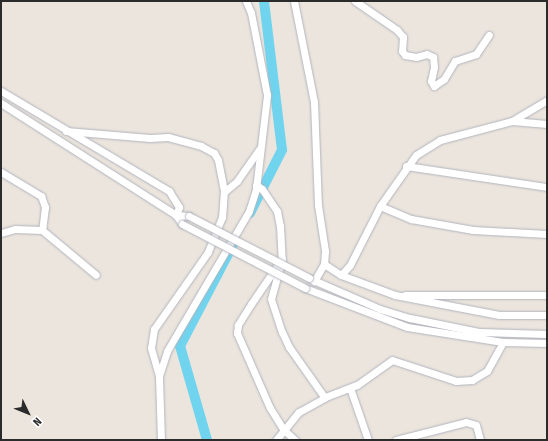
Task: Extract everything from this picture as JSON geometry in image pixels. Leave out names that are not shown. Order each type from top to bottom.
[{"type":"street","points":[[159,376],[171,343],[249,211],[256,186],[268,95],[251,13],[246,1]]},
{"type":"street","points":[[294,1],[314,102],[324,264],[311,280]]},
{"type":"street","points":[[355,1],[397,30],[403,37],[402,51],[405,55],[416,57],[427,54],[433,57],[434,67],[431,81],[434,86],[444,79],[455,61],[476,54],[489,35]]},
{"type":"street","points":[[1,91],[64,131],[169,191],[179,207],[176,215]]},
{"type":"street","points":[[341,275],[350,265],[380,206],[406,166],[416,155],[440,140],[512,121],[547,100]]},
{"type":"street","points":[[1,103],[176,215],[182,224],[305,288],[407,327],[503,342],[547,343]]},
{"type":"street","points":[[512,121],[547,124]]},
{"type":"street","points":[[64,131],[150,138],[168,137],[201,146],[214,153],[218,160],[224,192],[222,217],[208,252],[154,330],[151,348],[159,376],[161,440]]},
{"type":"street","points":[[224,192],[236,181],[260,147]]},
{"type":"street","points":[[406,166],[547,187]]},
{"type":"street","points":[[1,172],[41,196],[44,207],[42,230]]},
{"type":"street","points":[[256,186],[262,189],[277,211],[282,258],[271,299],[289,348],[325,398]]},
{"type":"street","points":[[380,206],[411,219],[473,230],[547,234]]},
{"type":"street","points":[[176,215],[188,216],[311,280],[410,318],[479,332],[547,334]]},
{"type":"street","points":[[1,233],[15,229],[42,230],[96,275]]},
{"type":"street","points":[[282,258],[238,325],[237,333],[270,408],[284,430],[295,440]]},
{"type":"street","points":[[324,264],[341,275],[395,295],[499,315],[547,315]]},
{"type":"street","points":[[395,295],[547,295]]},
{"type":"street","points":[[276,440],[299,412],[325,398],[350,388],[392,360],[456,381],[472,380],[487,371],[503,342]]},
{"type":"street","points":[[350,388],[368,440]]},
{"type":"street","points":[[396,440],[424,436],[466,422],[476,425],[480,440]]},
{"type":"waterway","points":[[250,213],[282,150],[264,1]]},
{"type":"waterway","points":[[207,440],[180,346],[235,241]]}]
